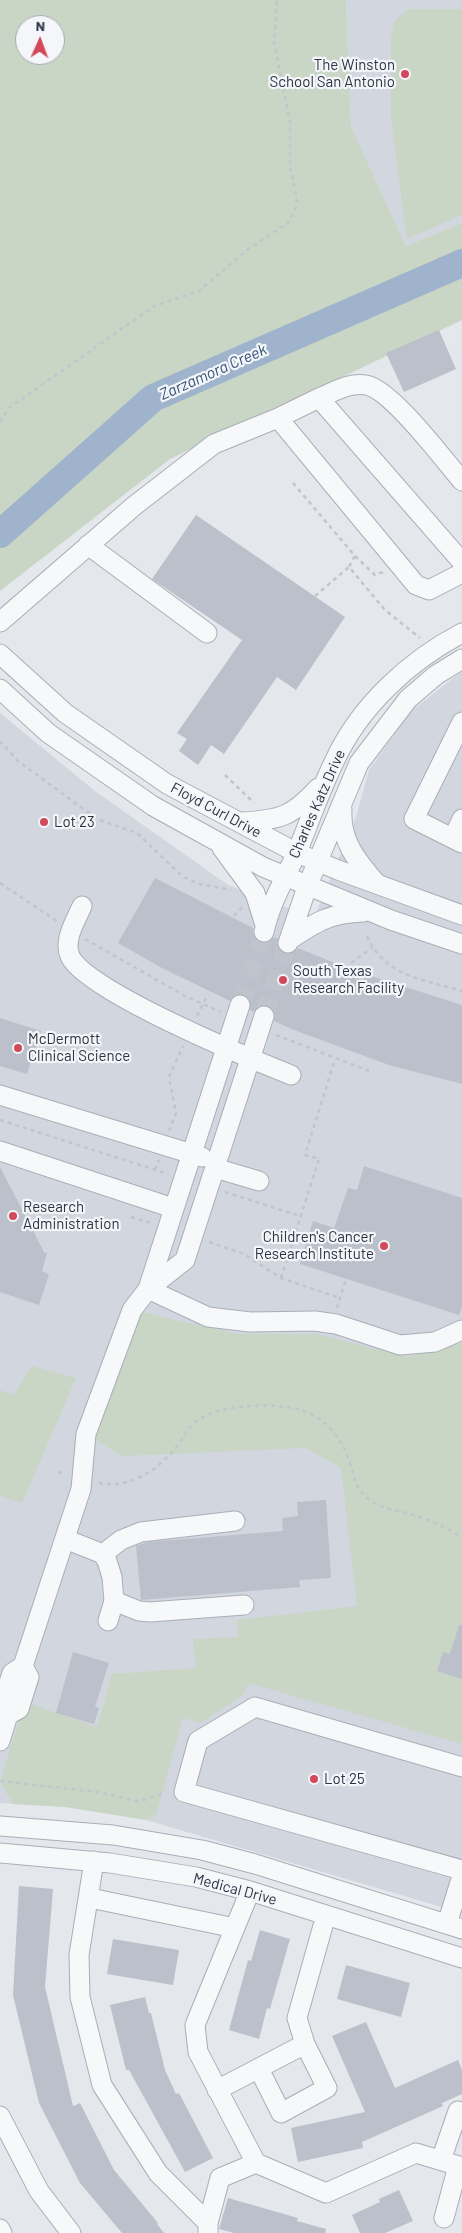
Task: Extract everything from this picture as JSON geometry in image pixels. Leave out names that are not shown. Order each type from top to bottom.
[{"type":"street","points":[[0,622],[134,506],[214,444],[278,418],[348,385],[366,385],[380,390],[409,419],[462,481]]},
{"type":"street","points":[[319,398],[462,562]]},
{"type":"street","points":[[278,418],[416,585],[429,590],[462,574]]},
{"type":"street","points":[[88,545],[207,633]]},
{"type":"street","name":"Charles Katz Drive","points":[[217,841],[255,893],[264,929],[274,896],[296,853],[328,776],[350,734],[376,700],[441,644],[462,633]]},
{"type":"street","name":"Floyd Curl Drive","points":[[0,654],[65,713],[167,784],[296,853],[462,914]]},
{"type":"street","name":"Charles Katz Drive","points":[[371,912],[344,913],[327,917],[289,942],[307,887],[359,763],[392,716],[418,690],[462,659]]},
{"type":"street","name":"Floyd Curl Drive","points":[[0,689],[48,733],[154,806],[217,841],[284,877],[307,887],[428,934],[462,944]]},
{"type":"street","points":[[462,722],[414,819],[458,841],[462,819]]},
{"type":"street","points":[[241,822],[265,821],[283,817],[302,806],[328,776]]},
{"type":"street","points":[[342,802],[341,822],[346,841],[352,853],[377,884]]},
{"type":"street","points":[[82,906],[68,938],[69,956],[82,972],[145,1009],[291,1075]]},
{"type":"street","points":[[148,1289],[166,1228],[226,1047],[231,1009]]},
{"type":"street","points":[[0,1741],[8,1715],[2,1705],[12,1673],[24,1666],[81,1489],[86,1434],[132,1310],[148,1289],[185,1260],[250,1058],[266,1024]]},
{"type":"street","points":[[0,1095],[191,1154],[259,1181]]},
{"type":"street","points":[[0,1151],[173,1208]]},
{"type":"street","points":[[148,1289],[208,1317],[250,1322],[315,1321],[336,1324],[400,1345],[434,1342],[462,1330]]},
{"type":"street","points":[[102,1554],[121,1540],[140,1532],[235,1521]]},
{"type":"street","points":[[65,1539],[102,1554],[112,1577],[114,1601],[108,1621]]},
{"type":"street","points":[[114,1601],[139,1611],[150,1612],[244,1605]]},
{"type":"street","points":[[462,1768],[255,1707],[198,1741],[184,1792],[462,1870]]},
{"type":"street","name":"Medical Drive","points":[[0,1826],[113,1835],[202,1850],[255,1864],[454,1927]]},
{"type":"street","name":"Medical Drive","points":[[0,1853],[94,1861],[196,1877],[250,1891],[324,1924],[462,1958]]},
{"type":"street","points":[[94,1861],[80,1955],[80,1997],[102,2085],[158,2174],[208,2228]]},
{"type":"street","points":[[454,1927],[462,1876]]},
{"type":"street","points":[[250,1891],[195,2025],[198,2052],[256,2163],[326,2193],[416,2153],[454,2164]]},
{"type":"street","points":[[90,1898],[235,1928]]},
{"type":"street","points":[[259,2069],[281,2113],[326,2088],[305,2044],[297,2018],[324,1924]]},
{"type":"street","points":[[218,2090],[305,2044]]},
{"type":"street","points":[[444,2218],[454,2164],[458,2111]]},
{"type":"street","points":[[0,2116],[38,2191],[71,2233]]},
{"type":"street","points":[[208,2228],[220,2178],[256,2163]]},
{"type":"street","points":[[0,2229],[2,2233]]},
{"type":"path","points":[[0,422],[9,408],[107,338],[159,304],[200,291],[239,256],[288,223],[296,206],[296,194],[290,167],[290,122],[274,42],[277,0]]},
{"type":"path","points":[[293,483],[356,556],[375,575],[385,571]]},
{"type":"path","points":[[315,596],[348,567],[356,556]]},
{"type":"path","points":[[348,567],[385,610],[420,638]]},
{"type":"path","points":[[0,741],[18,761],[97,819],[137,833],[183,877],[200,884],[233,890]]},
{"type":"path","points":[[225,775],[233,781],[238,790],[253,801],[258,809]]},
{"type":"path","points":[[0,883],[71,931],[203,1004],[231,1009]]},
{"type":"path","points":[[234,916],[246,904]]},
{"type":"path","points":[[367,936],[372,948],[392,968],[462,991]]},
{"type":"path","points":[[351,964],[356,957],[372,948]]},
{"type":"path","points":[[196,1019],[208,994]]},
{"type":"path","points":[[266,1024],[335,1059],[372,1072]]},
{"type":"path","points":[[155,1170],[176,1113],[169,1077],[185,1042]]},
{"type":"path","points":[[281,1278],[318,1160],[305,1155],[335,1059]]},
{"type":"path","points":[[0,1120],[182,1179]]},
{"type":"path","points":[[208,1187],[300,1216]]},
{"type":"path","points":[[131,1217],[166,1228]]},
{"type":"path","points":[[192,1237],[244,1254],[281,1278],[340,1298]]},
{"type":"path","points":[[335,1315],[346,1279]]},
{"type":"path","points":[[58,1472],[116,1485],[134,1481],[163,1462],[176,1448],[186,1430],[211,1412],[236,1407],[263,1406],[299,1409],[320,1418],[344,1444],[356,1487],[370,1500],[380,1506],[415,1515],[462,1537]]},
{"type":"path","points":[[0,1781],[97,1792],[137,1801],[148,1800],[165,1792]]},
{"type":"shaded area","name":"The Winston School San Antonio","points":[[346,0],[462,0],[462,223],[406,246],[351,126]]},
{"type":"shaded area","points":[[462,671],[462,1913],[146,1820],[66,1807],[0,1803],[0,713],[95,791],[228,885],[314,918],[356,817],[369,770],[411,711]]},
{"type":"green space","points":[[0,0],[346,0],[351,126],[406,246],[462,223],[462,320],[170,459],[0,591]]},
{"type":"green space","name":"The Winston School San Antonio","points":[[408,9],[462,9],[462,215],[407,239],[391,120],[391,38],[394,22]]},
{"type":"green space","points":[[132,1310],[238,1334],[317,1334],[407,1357],[462,1343],[462,1744],[248,1683],[244,1694],[201,1723],[183,1718],[156,1815],[146,1820],[66,1807],[13,1804],[1,1784],[2,1775],[25,1702],[97,1727],[112,1674],[196,1668],[193,1639],[238,1637],[237,1620],[357,1606],[341,1468],[306,1448],[122,1456],[86,1434]]},
{"type":"green space","points":[[32,1366],[76,1378],[22,1503],[0,1496],[0,1390],[14,1395]]},
{"type":"building","points":[[439,330],[456,369],[404,392],[386,353]]},
{"type":"building","points":[[196,515],[345,617],[296,690],[277,677],[224,754],[211,745],[198,765],[179,751],[187,739],[177,733],[242,640],[152,579]]},
{"type":"building","name":"South Texas Research Facility","points":[[155,878],[253,928],[253,936],[261,943],[268,943],[274,937],[278,939],[277,946],[284,953],[291,954],[298,948],[352,970],[462,1005],[462,1084],[389,1065],[294,1030],[274,1021],[275,1013],[268,1006],[261,1005],[254,1012],[250,1010],[249,998],[244,995],[237,994],[230,1001],[162,968],[118,943]]},
{"type":"building","name":"McDermott Clinical Science","points":[[0,1018],[41,1031],[27,1074],[0,1066]]},
{"type":"building","name":"Children's Cancer Research Institute","points":[[364,1166],[462,1198],[462,1307],[459,1315],[300,1264],[313,1221],[334,1228],[348,1188],[357,1190]]},
{"type":"building","name":"Research Administration","points":[[0,1167],[44,1252],[47,1253],[42,1271],[49,1274],[39,1305],[0,1292]]},
{"type":"building","points":[[326,1500],[331,1578],[299,1580],[300,1587],[141,1600],[136,1546],[148,1542],[283,1531],[282,1518],[298,1516],[297,1502]]},
{"type":"building","points":[[459,1625],[462,1625],[462,1679],[437,1671],[443,1652],[450,1654]]},
{"type":"building","points":[[73,1652],[109,1663],[95,1707],[99,1708],[94,1724],[56,1713]]},
{"type":"building","points":[[19,1886],[53,1889],[45,1987],[73,2106],[80,2103],[114,2170],[158,2223],[164,2233],[122,2233],[80,2183],[39,2103],[13,1995]]},
{"type":"building","points":[[260,1930],[290,1939],[270,2009],[267,2008],[259,2039],[229,2030],[248,1960],[251,1961]]},
{"type":"building","points":[[113,1939],[179,1950],[173,1985],[107,1974]]},
{"type":"building","points":[[346,1965],[410,1983],[401,2017],[337,1999]]},
{"type":"building","points":[[145,1997],[149,2013],[151,2013],[165,2070],[176,2094],[179,2093],[213,2158],[185,2172],[129,2070],[126,2070],[110,2005]]},
{"type":"building","points":[[366,2022],[395,2088],[458,2060],[462,2070],[462,2094],[442,2103],[443,2106],[362,2142],[363,2148],[298,2162],[291,2128],[365,2112],[332,2036]]},
{"type":"building","points":[[399,2190],[413,2221],[385,2233],[360,2233],[352,2215],[380,2202],[379,2199]]},
{"type":"building","points":[[228,2198],[298,2218],[297,2221],[326,2229],[325,2233],[234,2233],[219,2229]]},
{"type":"waterway","name":"Zarzamora Creek","points":[[0,534],[153,398],[462,263]]},
{"type":"tunnel","points":[[240,1005],[264,932]]},
{"type":"tunnel","points":[[264,1016],[288,943]]},
{"type":"place","name":"The Winston School San Antonio","points":[[405,74]]},
{"type":"place","name":"Lot 23","points":[[44,822]]},
{"type":"place","name":"South Texas Research Facility","points":[[283,980]]},
{"type":"place","name":"McDermott Clinical Science","points":[[18,1048]]},
{"type":"place","name":"Research Administration","points":[[13,1216]]},
{"type":"place","name":"Children's Cancer Research Institute","points":[[384,1246]]},
{"type":"place","name":"Lot 25","points":[[314,1779]]}]
